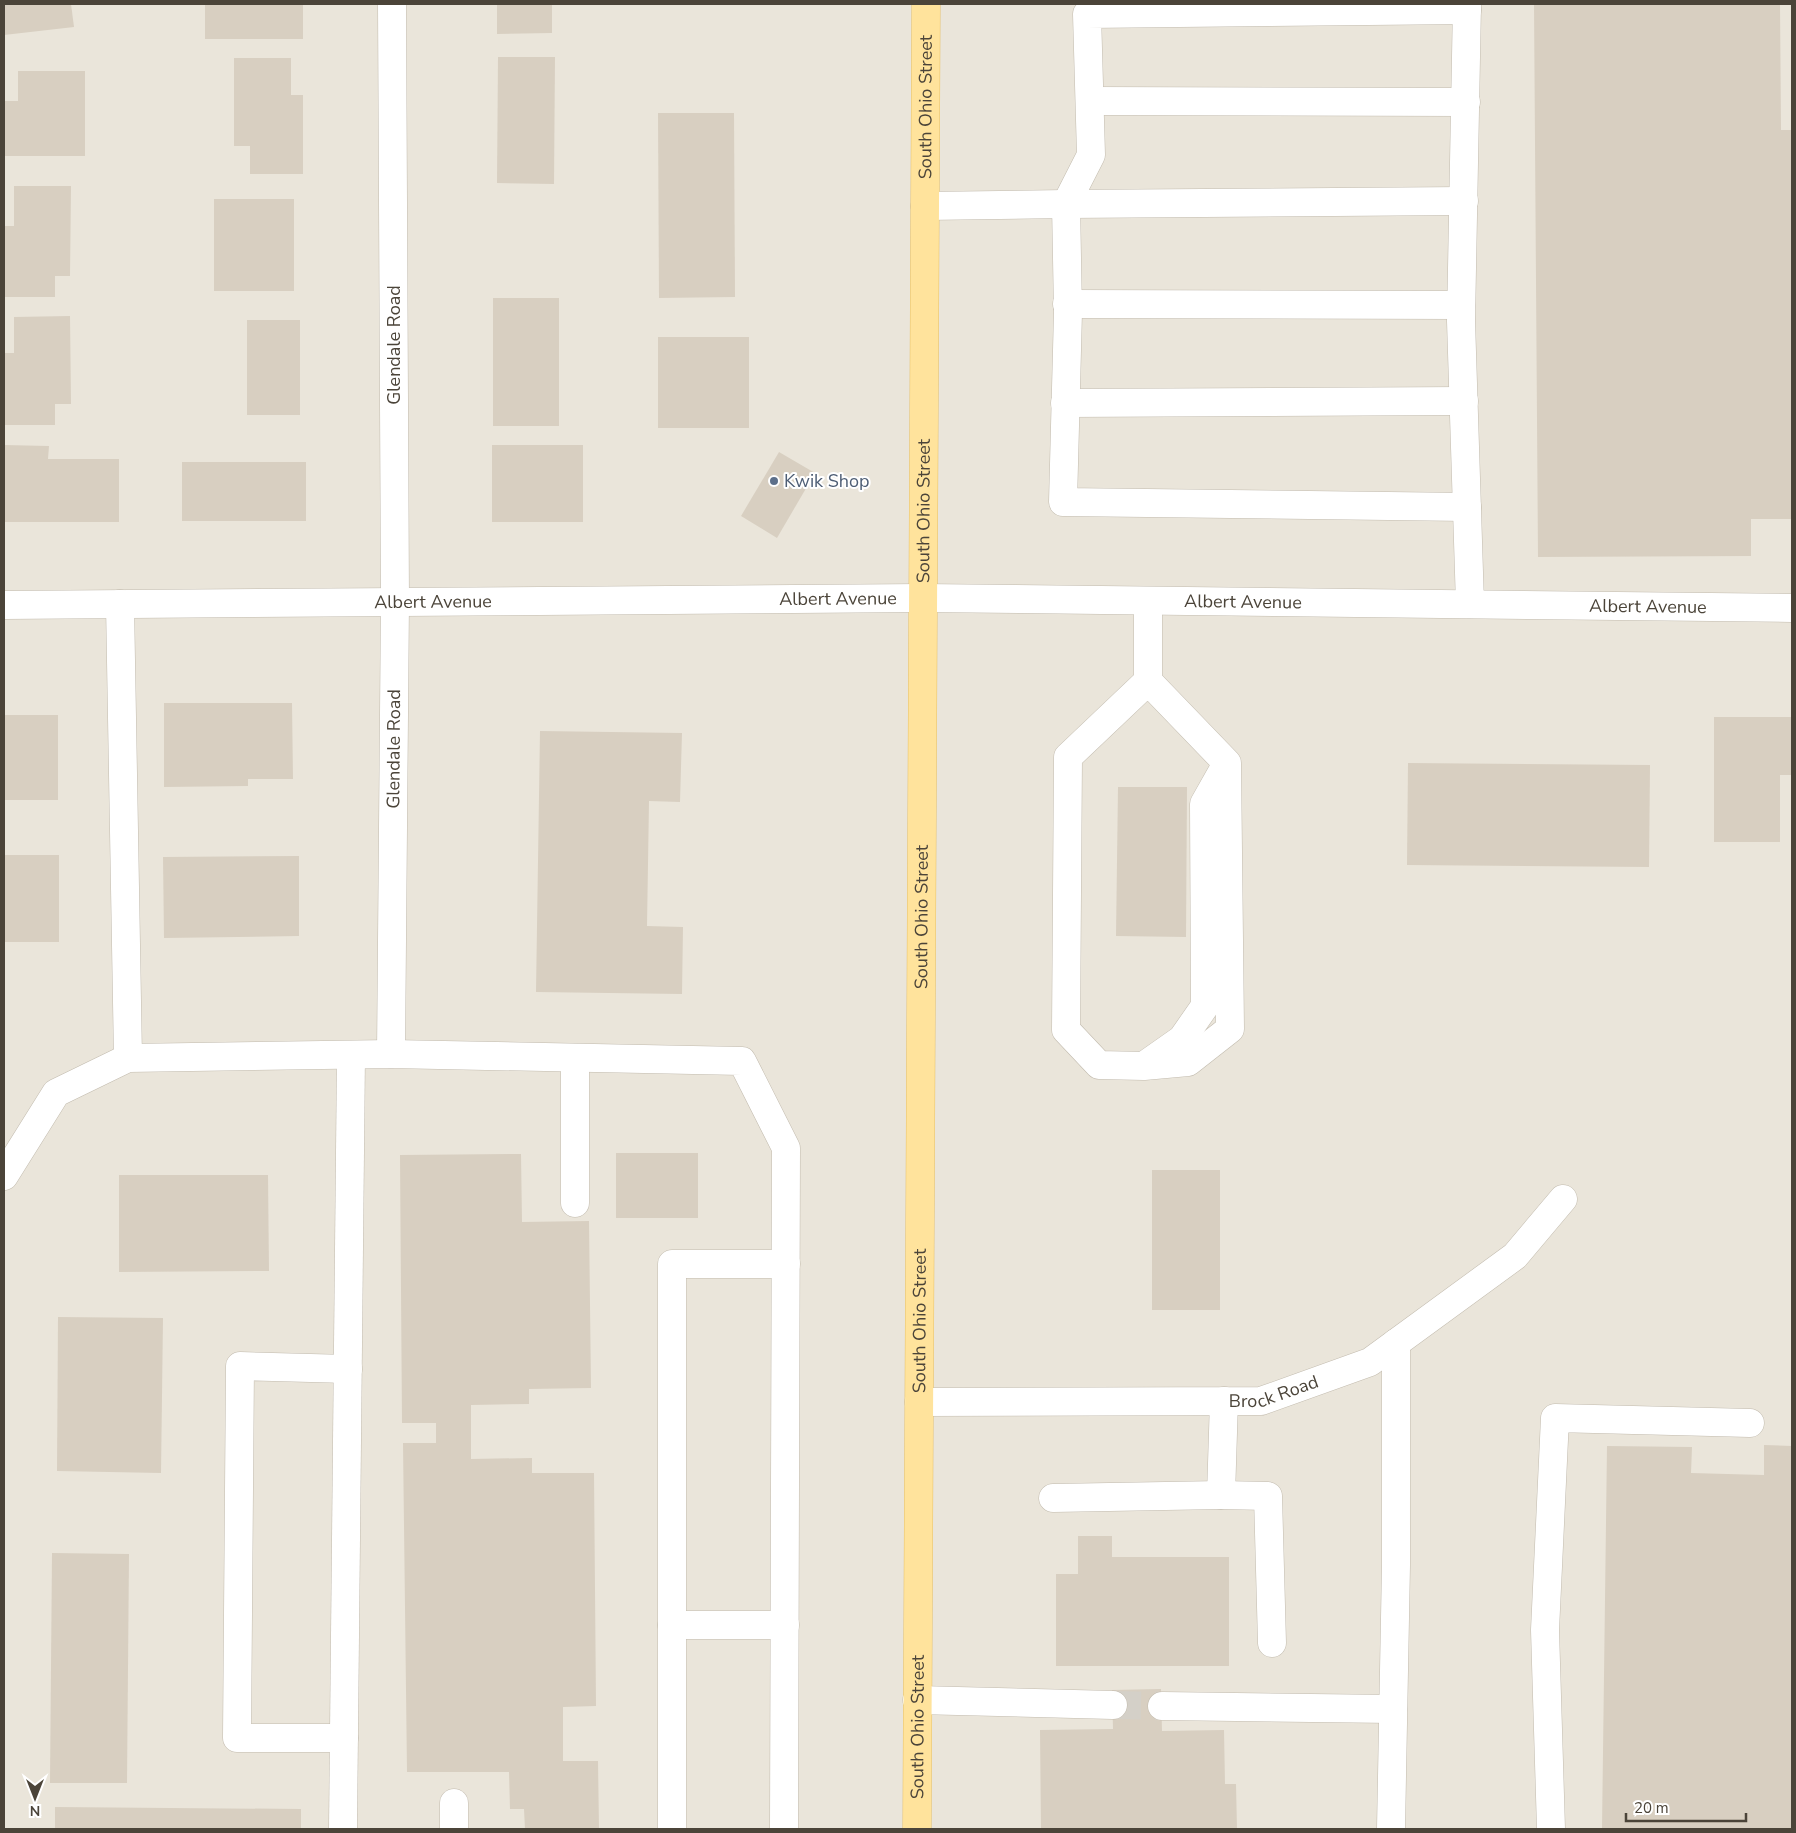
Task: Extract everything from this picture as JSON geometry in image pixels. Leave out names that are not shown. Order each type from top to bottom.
[{"type":"main road","name":"South Ohio Street","points":[[917,1829],[926,4]]},
{"type":"street","name":"Glendale Road","points":[[392,4],[395,601],[392,1054]]},
{"type":"street","points":[[1467,507],[1063,502],[1067,304],[1066,204],[1091,155],[1087,14],[1467,7],[1462,306],[1470,604]]},
{"type":"street","points":[[1090,100],[1466,102]]},
{"type":"street","points":[[925,206],[1464,201]]},
{"type":"street","points":[[1067,304],[1462,306]]},
{"type":"street","points":[[1065,403],[1464,401]]},
{"type":"street","name":"Albert Avenue","points":[[4,605],[922,598],[1792,608]]},
{"type":"street","points":[[1148,601],[1148,681],[1227,763],[1230,1029],[1188,1062],[1144,1066],[1099,1066],[1066,1030],[1068,757],[1148,681]]},
{"type":"street","points":[[120,604],[128,1058]]},
{"type":"street","points":[[4,1176],[56,1093],[128,1058],[392,1054],[742,1062],[786,1148],[784,1829]]},
{"type":"street","points":[[344,1829],[351,1055]]},
{"type":"street","points":[[575,1058],[575,1202]]},
{"type":"street","name":"Brock Road","points":[[919,1402],[1261,1401],[1370,1362],[1515,1256],[1562,1198]]},
{"type":"street","points":[[672,1829],[672,1264],[786,1264]]},
{"type":"street","points":[[1390,1829],[1396,1565],[1396,1343]]},
{"type":"street","points":[[344,1738],[237,1738],[240,1366],[348,1369]]},
{"type":"street","points":[[1222,1495],[1224,1401]]},
{"type":"street","points":[[1551,1829],[1545,1630],[1555,1418],[1750,1424]]},
{"type":"street","points":[[1053,1498],[1268,1496],[1272,1643]]},
{"type":"street","points":[[672,1625],[785,1625]]},
{"type":"street","points":[[917,1700],[1113,1705]]},
{"type":"street","points":[[1162,1706],[1393,1709]]},
{"type":"shaded area","points":[[4,4],[1792,4],[1792,1829],[4,1829]]},
{"type":"building","points":[[4,4],[71,4],[74,27],[4,35]]},
{"type":"building","points":[[205,4],[303,4],[303,39],[205,39]]},
{"type":"building","points":[[497,4],[552,4],[552,33],[497,34]]},
{"type":"building","points":[[1534,4],[1780,4],[1781,130],[1792,130],[1792,519],[1751,519],[1751,556],[1538,557]]},
{"type":"building","points":[[498,57],[555,57],[554,184],[497,183]]},
{"type":"building","points":[[234,58],[291,58],[291,95],[303,95],[303,174],[250,174],[250,146],[234,146]]},
{"type":"building","points":[[18,71],[85,71],[85,156],[4,156],[4,101],[18,101]]},
{"type":"building","points":[[658,113],[734,113],[735,297],[659,298]]},
{"type":"building","points":[[14,186],[71,186],[70,276],[55,276],[55,297],[4,297],[4,226],[14,226]]},
{"type":"building","points":[[214,199],[294,199],[294,291],[214,291]]},
{"type":"building","points":[[493,298],[559,298],[559,426],[493,426]]},
{"type":"building","points":[[70,316],[71,404],[55,404],[55,425],[4,425],[4,353],[14,353],[14,317]]},
{"type":"building","points":[[247,320],[300,320],[300,415],[247,415]]},
{"type":"building","points":[[658,337],[749,337],[749,428],[658,428]]},
{"type":"building","points":[[4,445],[49,446],[48,459],[119,459],[119,522],[4,522]]},
{"type":"building","points":[[492,445],[583,445],[583,522],[492,522]]},
{"type":"building","points":[[779,452],[815,473],[777,538],[741,516]]},
{"type":"building","points":[[182,462],[306,462],[306,521],[182,521]]},
{"type":"building","points":[[164,703],[292,703],[293,779],[248,779],[248,786],[164,787]]},
{"type":"building","points":[[4,715],[58,715],[58,800],[4,800]]},
{"type":"building","points":[[1714,717],[1792,717],[1792,775],[1780,775],[1780,842],[1714,842]]},
{"type":"building","points":[[540,731],[682,733],[680,802],[649,801],[647,926],[683,927],[682,994],[536,992]]},
{"type":"building","points":[[1408,763],[1650,765],[1649,867],[1407,865]]},
{"type":"building","points":[[1118,787],[1187,787],[1186,937],[1116,936]]},
{"type":"building","points":[[4,855],[59,855],[59,942],[4,942]]},
{"type":"building","points":[[299,856],[299,936],[164,938],[163,857]]},
{"type":"building","points":[[616,1153],[698,1153],[698,1218],[616,1218]]},
{"type":"building","points":[[521,1154],[522,1222],[589,1221],[591,1388],[529,1389],[529,1404],[471,1405],[471,1459],[532,1458],[532,1473],[594,1473],[596,1706],[563,1707],[563,1761],[598,1761],[599,1829],[525,1829],[524,1809],[510,1809],[509,1772],[407,1772],[403,1443],[436,1443],[436,1423],[402,1423],[400,1155]]},
{"type":"building","points":[[1152,1170],[1220,1170],[1220,1310],[1152,1310]]},
{"type":"building","points":[[119,1175],[268,1175],[269,1271],[119,1272]]},
{"type":"building","points":[[58,1317],[163,1318],[161,1473],[57,1471]]},
{"type":"building","points":[[1764,1445],[1792,1446],[1792,1829],[1602,1829],[1607,1446],[1692,1447],[1691,1473],[1764,1475]]},
{"type":"building","points":[[1078,1536],[1112,1536],[1112,1557],[1229,1557],[1229,1666],[1056,1666],[1056,1574],[1078,1574]]},
{"type":"building","points":[[52,1553],[129,1554],[127,1783],[50,1783]]},
{"type":"building","points":[[1161,1689],[1162,1731],[1224,1730],[1225,1784],[1236,1784],[1237,1829],[1041,1829],[1040,1730],[1113,1729],[1112,1690]]},
{"type":"building","points":[[55,1807],[301,1809],[301,1829],[55,1829]]},
{"type":"tunnel","points":[[1113,1705],[1162,1706]]},
{"type":"place","name":"Kwik Shop","points":[[774,481]]}]
